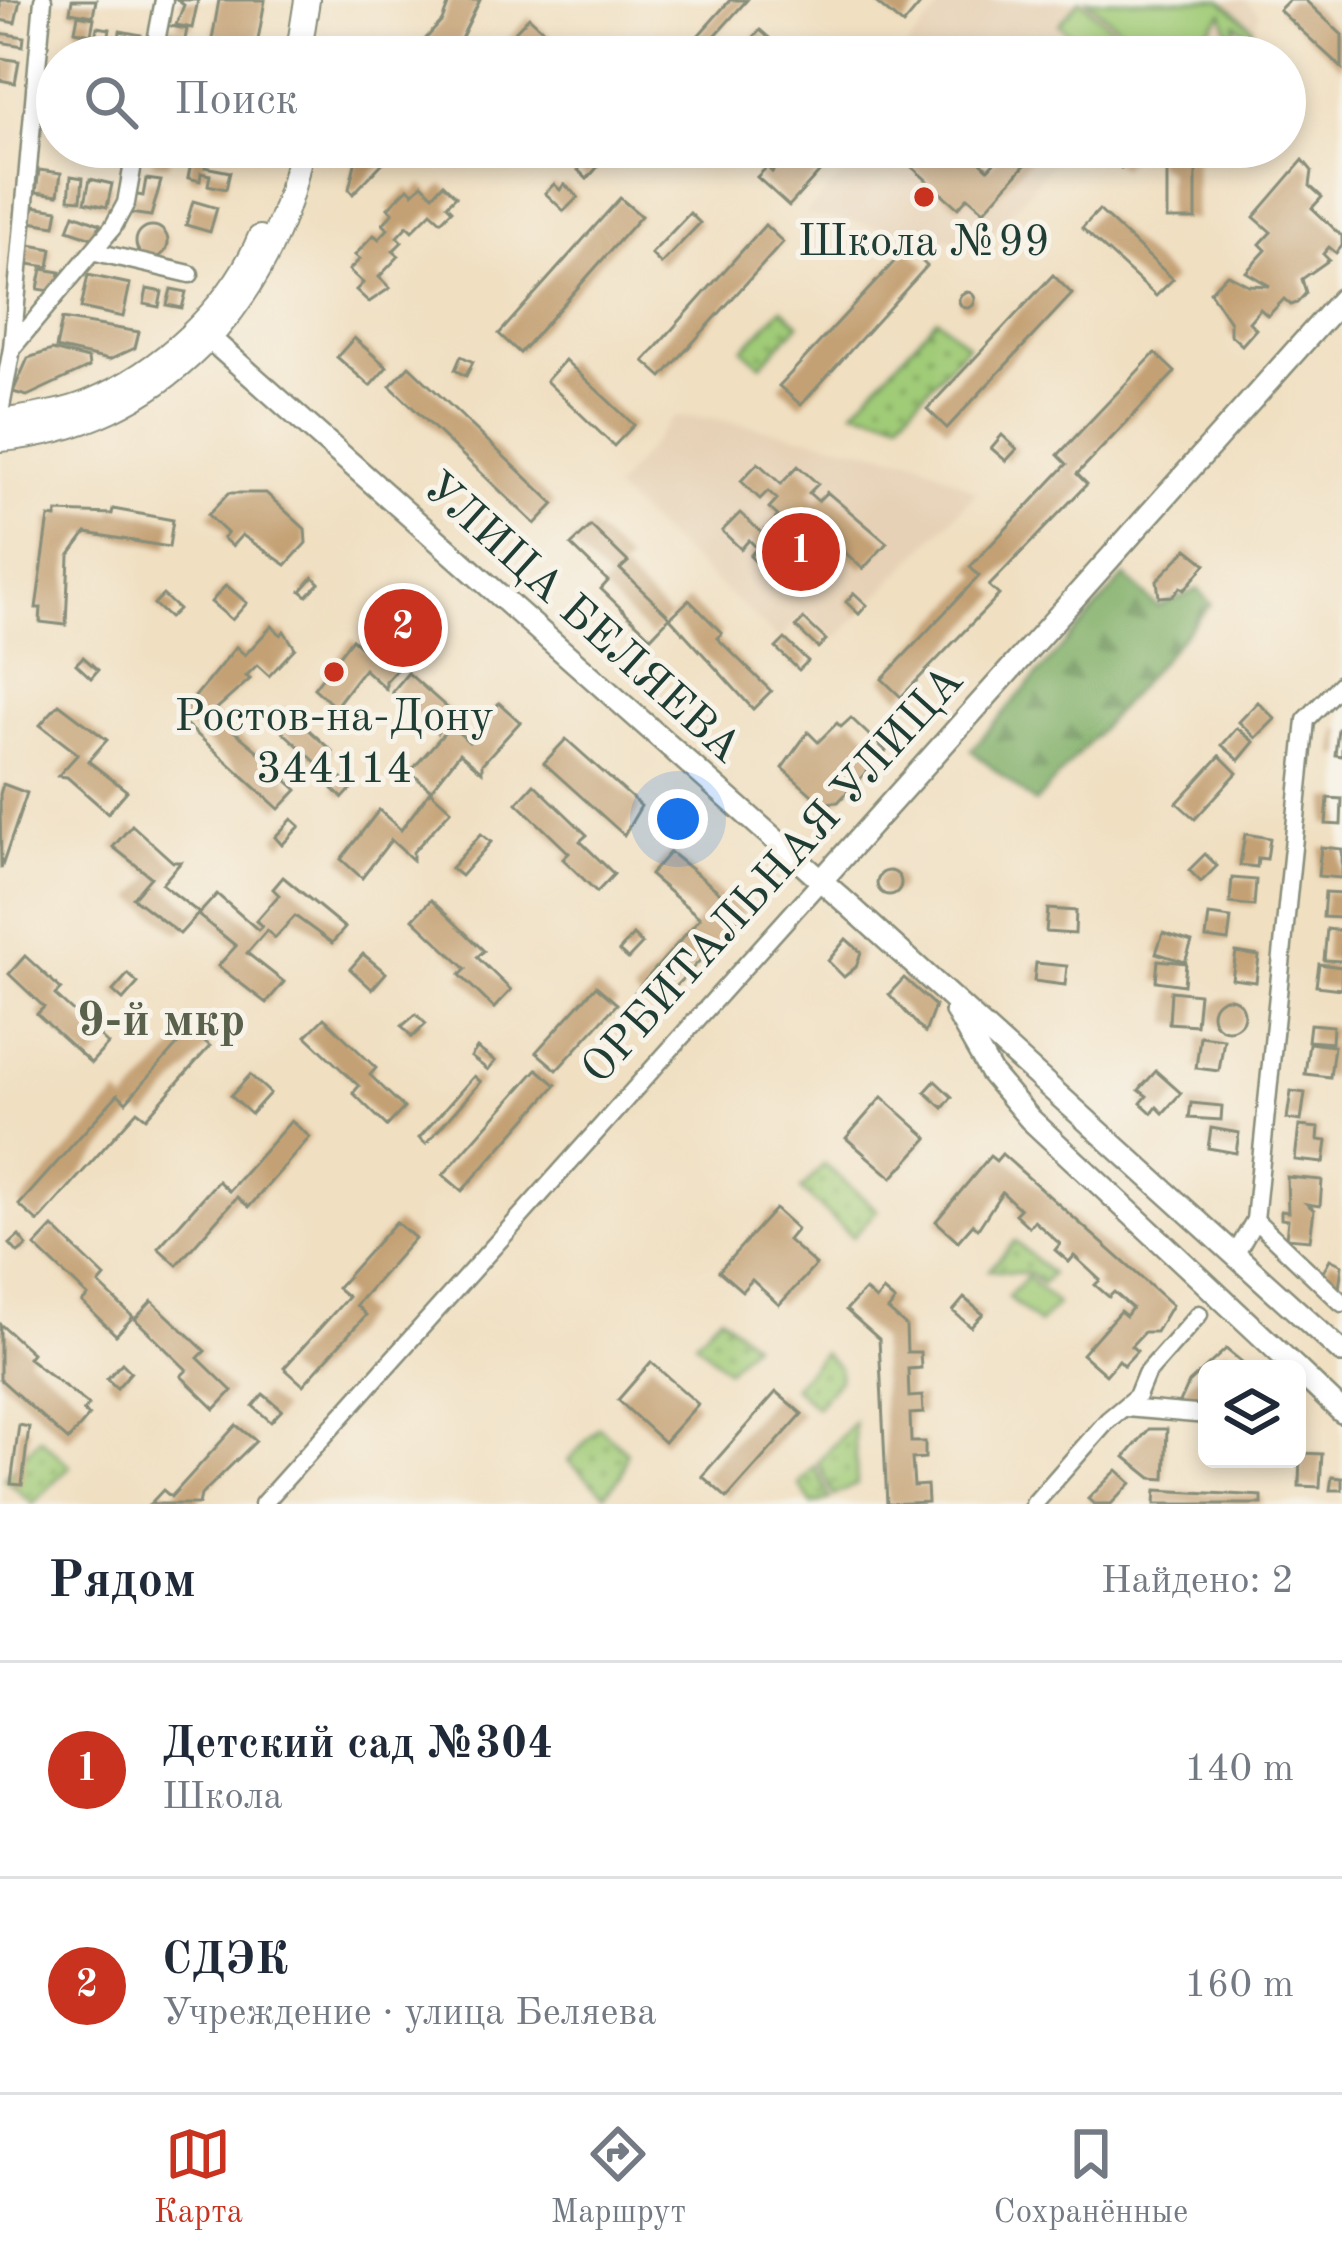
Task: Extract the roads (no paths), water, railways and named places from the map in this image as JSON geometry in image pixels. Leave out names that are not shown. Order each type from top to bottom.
[{"type":"main road","points":[[301,36],[307,0]]},
{"type":"main road","points":[[318,36],[324,0]]},
{"type":"main road","points":[[203,333],[257,245],[278,168]]},
{"type":"main road","points":[[0,439],[57,432],[124,395],[203,333],[254,284],[287,212],[296,168]]},
{"type":"main road","name":"ОРБИТАЛЬНАЯ УЛИЦА","points":[[820,882],[1342,299]]},
{"type":"main road","name":"УЛИЦА БЕЛЯЕВА","points":[[203,333],[1342,1352]]},
{"type":"main road","points":[[0,422],[124,395]]},
{"type":"main road","points":[[947,995],[991,1073],[1130,1215],[1287,1360]]},
{"type":"main road","points":[[1130,1215],[1148,1198],[1176,1202]]},
{"type":"main road","points":[[1306,1378],[1342,1412]]},
{"type":"street","points":[[40,36],[43,0]]},
{"type":"street","points":[[157,36],[164,0]]},
{"type":"street","points":[[0,413],[12,349],[36,79]]},
{"type":"street","points":[[12,349],[96,252],[126,203],[132,168]]},
{"type":"street","points":[[96,252],[190,274]]},
{"type":"street","points":[[1235,1256],[1256,1220],[1306,720],[1342,683]]},
{"type":"street","name":"ОРБИТАЛЬНАЯ УЛИЦА","points":[[263,1504],[820,882]]},
{"type":"street","points":[[1256,1220],[1342,1304]]},
{"type":"street","points":[[1034,1504],[1108,1420],[1126,1408],[1146,1374],[1199,1314]]},
{"type":"street","points":[[1126,1408],[1198,1413]]},
{"type":"place","name":"Школа №99","points":[[924,197]]},
{"type":"place","name":"Детский сад №304","points":[[801,552]]},
{"type":"place","name":"СДЭК","points":[[403,628]]},
{"type":"place","name":"Ростов-на-Дону 344114","points":[[334,672]]},
{"type":"district","name":"9-й мкр","points":[[161,1022]]}]
